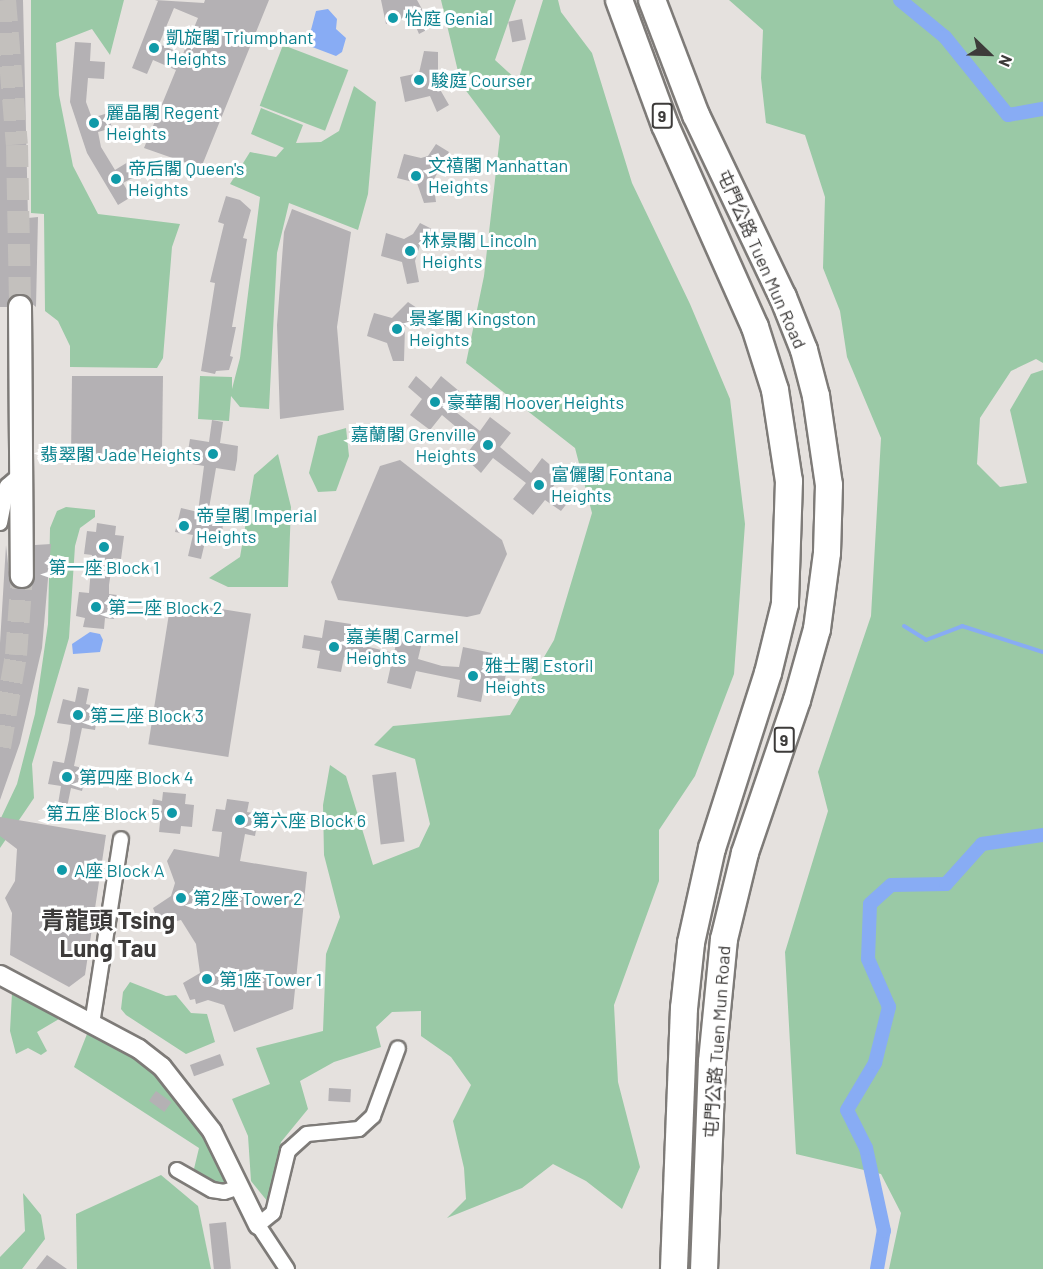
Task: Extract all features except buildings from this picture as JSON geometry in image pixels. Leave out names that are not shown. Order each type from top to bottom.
[{"type":"highway","name":"屯門公路 Tuen Mun Road","points":[[618,0],[665,126],[755,327],[774,390],[789,481],[785,604],[768,673],[712,848],[691,943],[684,1008],[674,1269]]},
{"type":"highway","name":"屯門公路 Tuen Mun Road","points":[[652,0],[696,115],[783,297],[804,350],[816,396],[829,485],[827,553],[817,629],[797,700],[745,853],[724,939],[713,1051],[704,1269]]},
{"type":"main road","points":[[20,307],[22,576]]},
{"type":"street","points":[[0,523],[7,486],[21,474]]},
{"type":"street","points":[[92,1024],[121,839]]},
{"type":"street","points":[[0,975],[139,1049],[181,1087],[212,1131],[258,1225],[286,1269]]},
{"type":"street","points":[[258,1225],[273,1213],[280,1173],[296,1140],[307,1134],[359,1129],[373,1116],[398,1048]]},
{"type":"street","points":[[177,1170],[212,1190],[224,1192],[239,1187]]},
{"type":"green space","points":[[31,0],[124,0],[110,55],[92,29],[56,43],[59,95],[73,166],[98,214],[180,224],[172,247],[163,358],[157,368],[70,367],[70,346],[58,321],[45,311],[44,214],[31,213]]},
{"type":"green space","points":[[441,0],[516,0],[495,60],[518,81],[543,0],[558,0],[561,12],[592,53],[632,183],[690,304],[730,399],[745,524],[734,674],[695,776],[659,830],[659,881],[614,1005],[618,1082],[640,1167],[622,1209],[586,1181],[553,1164],[522,1188],[447,1218],[466,1199],[464,1168],[453,1121],[471,1085],[451,1057],[421,1036],[421,1011],[392,1012],[376,1027],[381,1047],[334,1062],[300,1081],[308,1109],[281,1142],[268,1202],[251,1181],[248,1136],[232,1099],[270,1084],[256,1048],[323,1031],[326,954],[340,917],[324,855],[323,805],[330,765],[346,776],[373,865],[419,847],[430,824],[415,759],[374,745],[393,726],[510,715],[554,640],[592,513],[575,448],[466,363],[484,276],[500,136],[461,84]]},
{"type":"green space","points":[[729,0],[1043,0],[1043,363],[1036,359],[1011,371],[980,418],[977,464],[1000,487],[1027,483],[1010,410],[1031,374],[1043,370],[1043,1269],[889,1269],[901,1213],[881,1174],[796,1154],[785,952],[828,811],[818,772],[871,616],[881,438],[847,357],[840,311],[823,268],[825,197],[805,135],[766,123],[761,78],[763,30]]},
{"type":"green space","points":[[283,45],[348,70],[325,131],[260,106]]},
{"type":"green space","points":[[354,86],[376,102],[368,194],[358,230],[289,203],[277,253],[269,409],[240,407],[231,396],[229,421],[198,419],[200,376],[232,377],[232,389],[240,358],[260,197],[230,184],[250,152],[276,157],[284,148],[251,134],[261,108],[303,125],[296,143],[321,142],[339,131]]},
{"type":"green space","points":[[346,428],[349,456],[336,491],[318,492],[309,473],[318,436]]},
{"type":"green space","points":[[278,454],[291,507],[288,587],[228,587],[209,578],[240,557],[254,475]]},
{"type":"green space","points":[[66,507],[95,510],[95,517],[80,528],[75,546],[69,638],[32,764],[34,798],[0,848],[0,820],[17,784],[35,714],[48,624],[50,528],[57,511]]},
{"type":"green space","points":[[130,982],[166,996],[176,995],[191,1013],[207,1014],[215,1042],[186,1054],[126,1015],[121,1009],[123,992]]},
{"type":"green space","points":[[12,993],[59,1019],[37,1032],[47,1051],[41,1055],[28,1048],[16,1054],[10,1031]]},
{"type":"green space","points":[[87,1034],[147,1064],[173,1088],[205,1129],[227,1186],[217,1187],[193,1173],[199,1148],[74,1067]]},
{"type":"green space","points":[[161,1175],[198,1206],[211,1269],[77,1269],[76,1214]]},
{"type":"green space","points":[[23,1193],[41,1215],[45,1239],[22,1269],[0,1269],[0,1257],[25,1231]]},
{"type":"water","points":[[328,9],[337,19],[336,29],[346,38],[342,52],[336,56],[307,45],[316,11]]},
{"type":"water","points":[[90,632],[100,634],[103,640],[100,652],[73,654],[72,644]]},
{"type":"waterway","points":[[900,0],[945,37],[1008,115],[1043,109]]},
{"type":"waterway","points":[[904,626],[926,640],[962,626],[1043,652]]},
{"type":"waterway","points":[[877,1269],[884,1231],[866,1148],[847,1110],[875,1063],[889,1007],[868,959],[870,904],[891,885],[946,884],[982,844],[1043,835]]},
{"type":"tunnel","points":[[5,0],[17,145],[20,307]]},
{"type":"tunnel","points":[[0,747],[16,655],[22,576]]},
{"type":"place","name":"怡庭 Genial","points":[[393,18]]},
{"type":"place","name":"凱旋閣 Triumphant Heights","points":[[154,48]]},
{"type":"place","name":"駿庭 Courser","points":[[419,80]]},
{"type":"place","name":"麗晶閣 Regent Heights","points":[[94,123]]},
{"type":"place","name":"文禧閣 Manhattan Heights","points":[[416,176]]},
{"type":"place","name":"帝后閣 Queen's Heights","points":[[116,179]]},
{"type":"place","name":"林景閣 Lincoln Heights","points":[[410,251]]},
{"type":"place","name":"景峯閣 Kingston Heights","points":[[397,329]]},
{"type":"place","name":"豪華閣 Hoover Heights","points":[[435,402]]},
{"type":"place","name":"嘉蘭閣 Grenville Heights","points":[[488,445]]},
{"type":"place","name":"翡翠閣 Jade Heights","points":[[213,454]]},
{"type":"place","name":"富儷閣 Fontana Heights","points":[[539,485]]},
{"type":"place","name":"帝皇閣 Imperial Heights","points":[[184,526]]},
{"type":"place","name":"第一座 Block 1","points":[[104,547]]},
{"type":"place","name":"第二座 Block 2","points":[[96,607]]},
{"type":"place","name":"嘉美閣 Carmel Heights","points":[[334,647]]},
{"type":"place","name":"雅士閣 Estoril Heights","points":[[473,676]]},
{"type":"place","name":"第三座 Block 3","points":[[78,715]]},
{"type":"place","name":"第四座 Block 4","points":[[67,777]]},
{"type":"place","name":"第五座 Block 5","points":[[172,813]]},
{"type":"place","name":"第六座 Block 6","points":[[240,820]]},
{"type":"place","name":"A座 Block A","points":[[62,870]]},
{"type":"place","name":"第2座 Tower 2","points":[[181,898]]},
{"type":"place","name":"第1座 Tower 1","points":[[207,979]]},
{"type":"district","name":"青龍頭 Tsing Lung Tau","points":[[108,934]]}]
